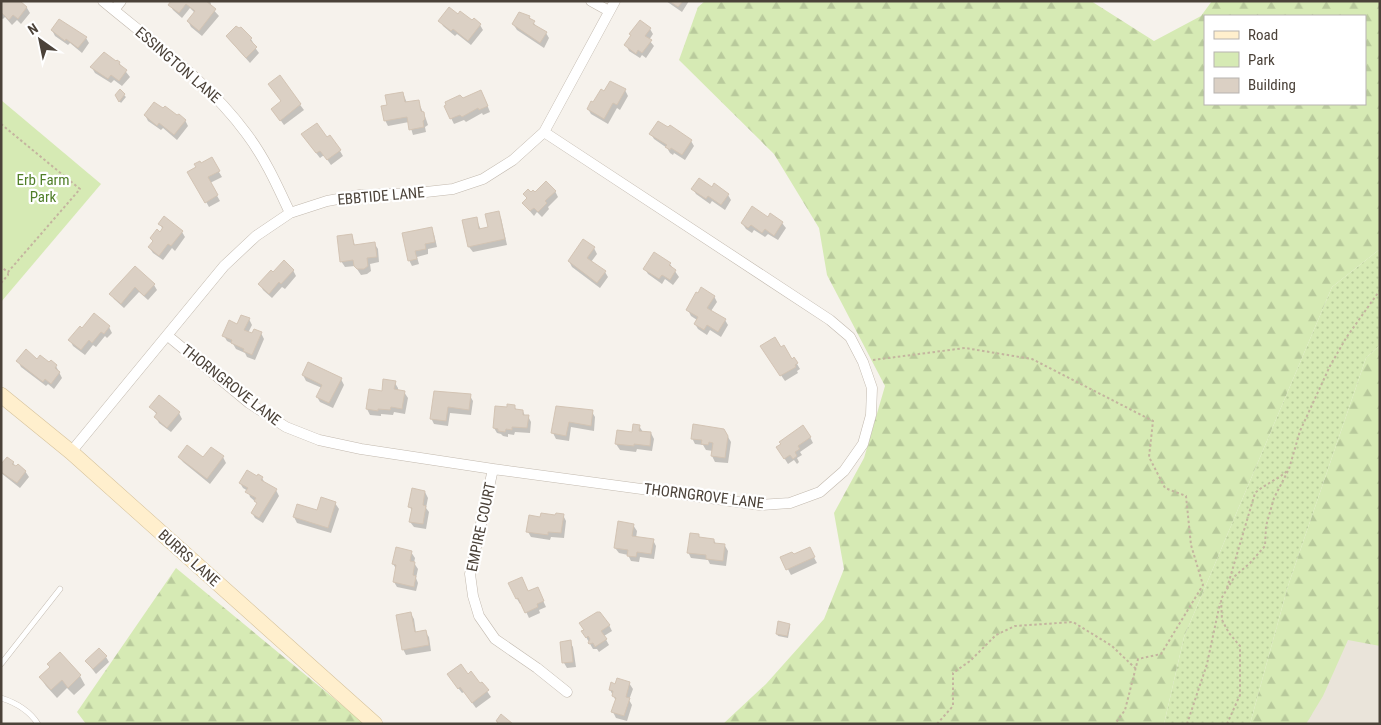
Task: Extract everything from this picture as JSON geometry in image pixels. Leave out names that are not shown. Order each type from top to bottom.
[{"type":"street","name":"ESSINGTON LANE","points":[[103,1],[192,73],[222,103],[246,133],[269,167],[290,214]]},
{"type":"street","points":[[114,10],[121,1]]},
{"type":"street","points":[[591,1],[609,11]]},
{"type":"street","name":"EBBTIDE LANE","points":[[71,452],[224,266],[256,236],[290,214],[327,201],[360,195],[417,193],[452,189],[483,179],[513,160],[544,132],[615,1]]},
{"type":"street","name":"THORNGROVE LANE","points":[[168,336],[249,403],[286,427],[319,440],[361,449],[493,469],[760,505],[790,503],[820,492],[844,471],[863,444],[871,415],[872,388],[863,362],[850,337],[830,320],[544,132]]},
{"type":"street","name":"BURRS LANE","points":[[3,399],[71,452],[375,724]]},
{"type":"street","name":"EMPIRE COURT","points":[[493,469],[470,574],[473,596],[479,616],[495,639],[538,668],[567,692]]},
{"type":"lane","points":[[1,664],[60,589]]},
{"type":"lane","points":[[1,698],[22,707],[38,724]]},
{"type":"path","points":[[1,124],[80,189],[8,272],[8,276],[1,283]]},
{"type":"path","points":[[1,266],[8,272]]},
{"type":"path","points":[[1227,724],[1240,695],[1240,646],[1229,633],[1222,620],[1221,599],[1235,576],[1265,546],[1266,526],[1274,498],[1289,469],[1300,431],[1330,366],[1346,338],[1380,290]]},
{"type":"path","points":[[863,362],[965,348],[1032,359],[1153,421],[1149,457],[1165,488],[1186,496],[1191,545],[1204,585],[1161,654],[1138,660],[1125,710],[1115,724]]},
{"type":"path","points":[[1187,724],[1207,664],[1221,599],[1228,583],[1256,492],[1289,469]]},
{"type":"path","points":[[937,724],[953,706],[953,674],[970,661],[996,635],[1015,626],[1073,622],[1112,646],[1136,669]]},
{"type":"shaded area","points":[[1298,621],[1380,635],[1380,724],[1253,724]]},
{"type":"green space","points":[[705,1],[1091,1],[1154,41],[1201,16],[1212,1],[1380,1],[1380,249],[1332,287],[1184,637],[1164,724],[723,724],[766,684],[824,619],[844,569],[834,513],[864,458],[885,386],[827,275],[819,228],[774,154],[679,60],[698,7]]},
{"type":"green space","name":"Erb Farm Park","points":[[1,100],[101,184],[1,302]]},
{"type":"green space","points":[[1380,249],[1380,345],[1366,358],[1288,586],[1250,724],[1164,724],[1184,637],[1332,287]]},
{"type":"green space","points":[[1380,345],[1380,646],[1348,640],[1323,696],[1306,724],[1250,724],[1288,586],[1366,358]]},
{"type":"green space","points":[[176,568],[365,724],[86,724],[77,712]]},
{"type":"building","points":[[1,1],[20,1],[27,7],[18,19],[13,15],[9,20],[1,12]]},
{"type":"building","points":[[171,1],[206,1],[216,9],[199,31],[187,21],[195,11],[186,4],[179,13],[168,5]]},
{"type":"building","points":[[669,1],[683,1],[678,7]]},
{"type":"building","points":[[449,7],[458,14],[460,11],[472,20],[474,18],[481,24],[468,41],[453,29],[451,31],[438,21]]},
{"type":"building","points":[[519,12],[530,16],[529,18],[535,21],[533,24],[547,32],[540,43],[512,24]]},
{"type":"building","points":[[59,19],[87,37],[78,48],[51,30]]},
{"type":"building","points":[[640,20],[651,28],[645,36],[652,40],[642,53],[638,50],[636,54],[624,45],[631,35],[629,34]]},
{"type":"building","points":[[236,26],[241,27],[252,38],[250,40],[257,47],[246,58],[226,36]]},
{"type":"building","points":[[104,52],[120,62],[119,64],[127,70],[119,81],[111,75],[108,79],[90,67]]},
{"type":"building","points":[[280,75],[301,104],[280,121],[271,109],[281,101],[268,84]]},
{"type":"building","points":[[610,81],[626,89],[617,105],[613,103],[604,119],[587,109],[591,101],[593,102],[601,89],[604,91]]},
{"type":"building","points":[[120,89],[125,94],[119,102],[115,95]]},
{"type":"building","points":[[481,90],[488,106],[479,110],[478,108],[462,117],[460,115],[450,119],[444,106],[446,105],[445,102],[460,95],[463,98]]},
{"type":"building","points":[[403,92],[405,102],[419,100],[421,111],[424,112],[424,127],[409,130],[407,117],[384,121],[381,106],[387,105],[385,95]]},
{"type":"building","points":[[154,102],[163,108],[165,106],[186,120],[174,135],[159,123],[157,126],[144,115]]},
{"type":"building","points":[[658,121],[668,127],[670,125],[692,140],[682,155],[671,148],[670,150],[665,147],[667,145],[649,134]]},
{"type":"building","points":[[317,123],[327,137],[330,135],[341,150],[327,160],[320,151],[316,153],[301,134]]},
{"type":"building","points":[[212,157],[220,171],[208,177],[218,195],[205,203],[187,172],[196,167],[194,164],[200,161],[201,163]]},
{"type":"building","points":[[699,178],[712,187],[714,183],[729,194],[721,205],[708,196],[706,199],[691,189]]},
{"type":"building","points":[[546,181],[556,191],[545,201],[547,203],[538,212],[534,208],[530,211],[522,203],[527,198],[523,194],[528,189],[531,192],[533,190],[535,192]]},
{"type":"building","points":[[752,206],[768,217],[770,213],[783,222],[774,236],[765,229],[762,233],[751,225],[748,228],[741,223]]},
{"type":"building","points":[[499,211],[505,239],[468,247],[462,220],[477,217],[479,229],[488,227],[485,214]]},
{"type":"building","points":[[164,216],[183,231],[171,246],[168,244],[159,256],[148,247],[153,241],[150,238],[157,229],[160,232],[163,227],[158,224]]},
{"type":"building","points":[[432,227],[435,242],[425,244],[426,249],[415,251],[417,259],[408,261],[402,233]]},
{"type":"building","points":[[352,234],[354,245],[375,242],[377,257],[367,258],[368,266],[364,269],[357,269],[354,266],[353,260],[340,262],[337,236]]},
{"type":"building","points":[[583,239],[595,247],[587,258],[606,271],[597,283],[568,261]]},
{"type":"building","points":[[654,252],[671,263],[669,265],[676,270],[670,280],[662,275],[659,279],[643,269]]},
{"type":"building","points":[[284,260],[294,270],[281,284],[279,282],[269,294],[258,284]]},
{"type":"building","points":[[135,266],[155,284],[144,296],[135,287],[121,304],[109,294]]},
{"type":"building","points":[[701,287],[715,296],[707,308],[726,319],[718,332],[707,325],[704,330],[694,324],[698,317],[686,310]]},
{"type":"building","points":[[94,313],[110,326],[104,334],[101,332],[92,343],[89,340],[81,350],[68,340],[80,326],[82,328]]},
{"type":"building","points":[[241,315],[250,318],[244,330],[252,333],[254,329],[262,332],[252,355],[231,343],[232,340],[222,336],[229,320],[237,324]]},
{"type":"building","points":[[775,337],[781,347],[784,345],[792,359],[794,357],[798,363],[795,365],[796,367],[780,376],[760,346]]},
{"type":"building","points":[[26,349],[37,359],[40,355],[57,365],[55,368],[60,372],[51,384],[45,379],[43,382],[16,361]]},
{"type":"building","points":[[308,362],[342,378],[329,403],[316,397],[322,385],[302,375]]},
{"type":"building","points":[[383,379],[396,381],[394,389],[405,391],[402,409],[391,407],[390,410],[378,409],[378,411],[366,409],[369,389],[382,391]]},
{"type":"building","points":[[434,391],[471,394],[469,410],[448,407],[446,421],[430,419]]},
{"type":"building","points":[[159,395],[180,412],[167,428],[154,417],[157,413],[149,407]]},
{"type":"building","points":[[507,404],[515,405],[515,409],[523,410],[523,415],[529,415],[527,428],[512,427],[512,430],[506,429],[505,432],[493,428],[495,406],[507,407]]},
{"type":"building","points":[[556,406],[593,410],[591,426],[569,422],[566,436],[551,433]]},
{"type":"building","points":[[633,424],[640,425],[639,431],[651,432],[650,446],[615,444],[617,430],[632,432]]},
{"type":"building","points":[[693,424],[724,429],[728,436],[725,458],[711,456],[713,443],[709,442],[708,445],[701,444],[702,440],[691,439]]},
{"type":"building","points":[[803,425],[811,437],[798,446],[800,449],[795,452],[797,456],[793,459],[790,455],[784,459],[776,447],[781,444],[779,442]]},
{"type":"building","points":[[187,445],[203,457],[211,447],[224,456],[207,479],[178,457]]},
{"type":"building","points":[[7,457],[14,462],[12,464],[16,466],[18,464],[26,471],[17,483],[1,472],[1,464]]},
{"type":"building","points":[[247,470],[263,477],[261,480],[277,489],[259,518],[251,513],[257,503],[254,501],[256,498],[245,492],[248,488],[239,483]]},
{"type":"building","points":[[412,488],[425,491],[423,505],[426,506],[423,524],[409,522],[412,508],[408,507]]},
{"type":"building","points":[[321,497],[336,502],[328,528],[293,517],[297,504],[317,510]]},
{"type":"building","points":[[541,513],[564,514],[561,533],[548,532],[548,535],[526,532],[529,515],[540,517]]},
{"type":"building","points":[[618,521],[634,524],[632,536],[654,539],[651,554],[637,552],[636,557],[627,556],[628,550],[614,548]]},
{"type":"building","points":[[690,533],[699,534],[699,537],[714,539],[714,543],[725,544],[723,561],[706,559],[706,555],[687,553]]},
{"type":"building","points":[[396,547],[412,551],[410,561],[415,562],[413,575],[416,576],[414,587],[393,582],[396,565],[392,564]]},
{"type":"building","points":[[810,547],[815,557],[786,570],[780,557],[792,552],[794,554]]},
{"type":"building","points":[[522,577],[528,591],[538,587],[544,601],[537,604],[538,607],[525,613],[508,583]]},
{"type":"building","points":[[411,612],[415,632],[426,630],[429,645],[402,650],[396,615]]},
{"type":"building","points":[[600,612],[610,625],[601,631],[607,639],[595,647],[593,643],[588,643],[590,639],[588,636],[586,638],[581,631],[584,630],[579,623]]},
{"type":"building","points":[[778,621],[790,624],[787,636],[776,634]]},
{"type":"building","points":[[571,640],[573,662],[562,663],[560,642]]},
{"type":"building","points":[[99,648],[107,656],[93,669],[85,661]]},
{"type":"building","points":[[60,652],[81,675],[68,688],[62,680],[51,690],[39,677],[50,667],[47,664]]},
{"type":"building","points":[[461,664],[468,674],[471,671],[480,683],[482,682],[489,690],[472,703],[447,674]]},
{"type":"building","points":[[617,678],[630,682],[626,697],[630,698],[624,716],[611,712],[616,698],[612,696],[613,691],[609,690],[611,682],[615,684]]},
{"type":"building","points":[[501,714],[513,724],[496,724]]}]
